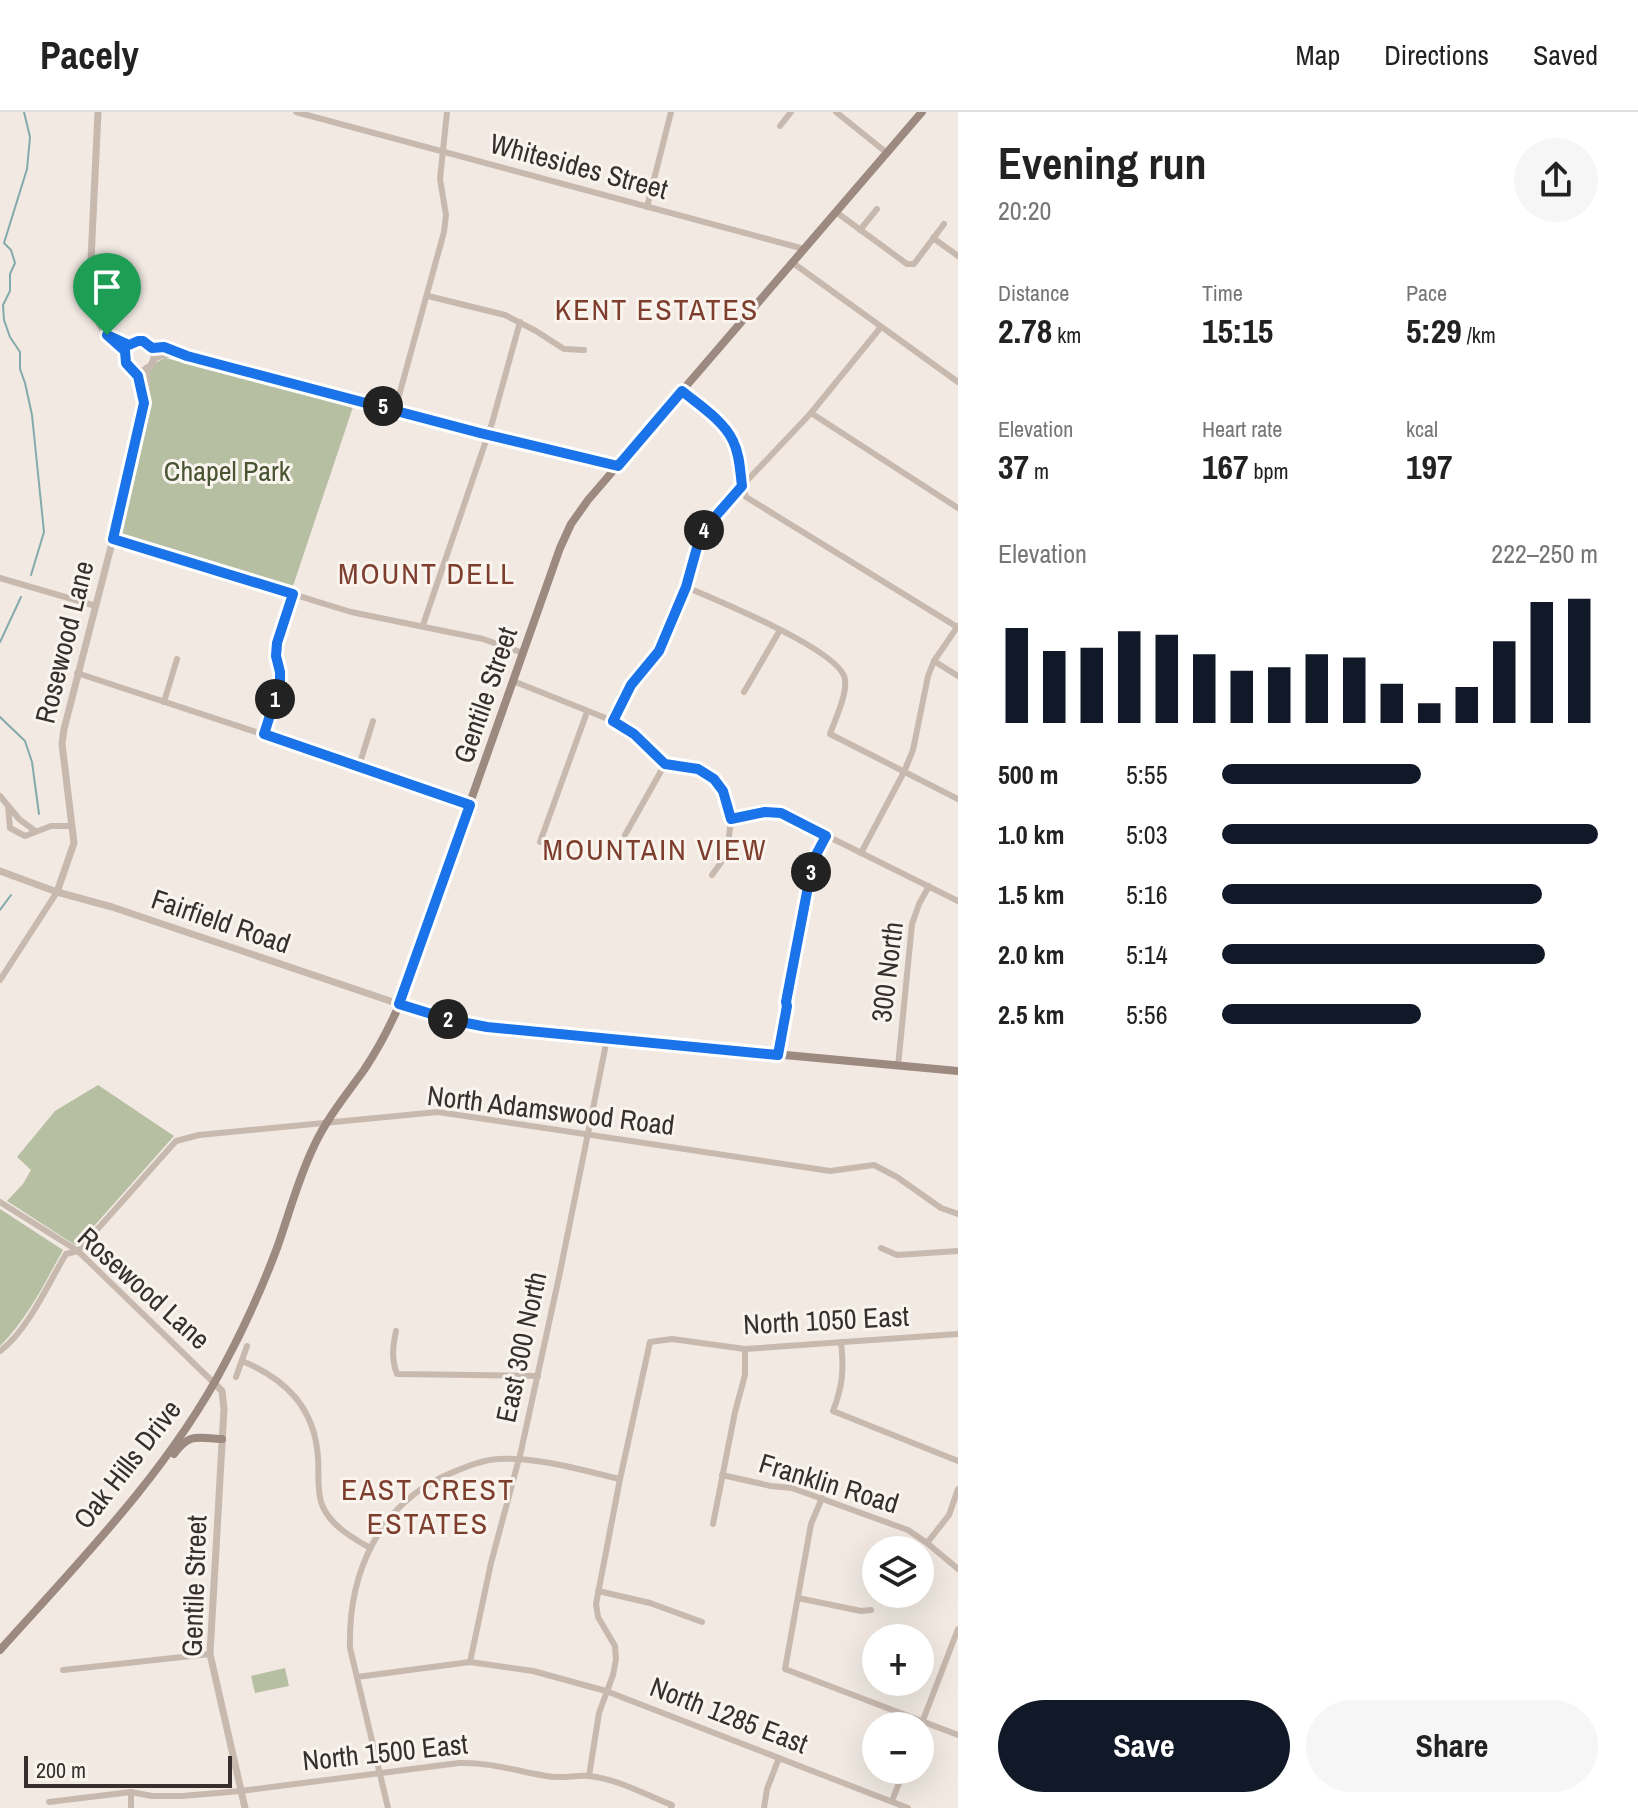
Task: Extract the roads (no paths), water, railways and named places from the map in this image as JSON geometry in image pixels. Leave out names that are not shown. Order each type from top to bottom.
[{"type":"main road","name":"Gentile Street","points":[[261,1286],[300,1179],[325,1122],[378,1047],[399,1004],[568,530],[582,507],[922,112]]},
{"type":"main road","name":"Fairfield Road","points":[[399,1004],[465,1024],[487,1027],[958,1071]]},
{"type":"main road","name":"Oak Hills Drive","points":[[0,1650],[64,1579],[175,1443],[230,1354],[261,1286]]},
{"type":"main road","points":[[145,1482],[187,1439],[222,1439]]},
{"type":"street","points":[[98,112],[89,302],[96,322],[107,335],[127,348]]},
{"type":"street","name":"Whitesides Street","points":[[296,112],[804,249]]},
{"type":"street","points":[[395,410],[444,232],[446,215],[440,179],[447,112]]},
{"type":"street","points":[[647,207],[671,112]]},
{"type":"street","points":[[780,126],[791,112]]},
{"type":"street","points":[[836,112],[887,153]]},
{"type":"street","points":[[860,230],[877,209]]},
{"type":"street","points":[[836,212],[907,264],[914,264],[944,224]]},
{"type":"street","points":[[933,238],[958,256]]},
{"type":"street","points":[[793,263],[958,382]]},
{"type":"street","points":[[428,296],[505,315],[564,349],[584,350]]},
{"type":"street","points":[[423,625],[487,434],[520,322]]},
{"type":"street","points":[[613,721],[631,685],[659,651],[686,587],[701,533],[811,413],[881,327]]},
{"type":"street","points":[[127,348],[143,341],[152,348],[154,359]]},
{"type":"street","points":[[152,348],[164,347],[187,356],[618,466]]},
{"type":"street","points":[[127,348],[126,363],[138,376],[144,403]]},
{"type":"street","points":[[133,370],[147,368],[154,359],[164,355],[187,356]]},
{"type":"street","name":"Rosewood Lane","points":[[57,892],[74,843],[62,744],[64,729],[113,539],[146,393],[147,368]]},
{"type":"street","points":[[682,391],[732,438],[746,497],[958,626],[934,661],[913,750],[861,853]]},
{"type":"street","points":[[811,413],[958,508]]},
{"type":"street","points":[[113,539],[351,612],[483,639],[523,653]]},
{"type":"street","points":[[0,578],[96,606]]},
{"type":"street","points":[[686,587],[750,614],[828,657],[845,677],[845,689],[830,734],[958,799]]},
{"type":"street","points":[[264,734],[280,684],[277,643],[293,594]]},
{"type":"street","points":[[744,692],[780,630]]},
{"type":"street","points":[[164,702],[177,659]]},
{"type":"street","points":[[934,661],[958,676]]},
{"type":"street","points":[[77,673],[470,805]]},
{"type":"street","points":[[513,681],[613,721],[634,734],[665,764],[698,769],[714,779],[723,791],[731,819],[727,854],[712,875]]},
{"type":"street","points":[[540,842],[587,712]]},
{"type":"street","points":[[359,766],[373,721]]},
{"type":"street","points":[[625,835],[665,764]]},
{"type":"street","points":[[0,796],[19,819],[35,831]]},
{"type":"street","points":[[8,806],[10,828],[25,836],[51,826],[72,826]]},
{"type":"street","points":[[731,819],[765,812],[781,813],[958,901]]},
{"type":"street","points":[[778,1055],[811,871],[826,836]]},
{"type":"street","name":"Fairfield Road","points":[[0,871],[399,1004]]},
{"type":"street","name":"300 North","points":[[898,1066],[912,924],[929,886]]},
{"type":"street","points":[[0,980],[57,892]]},
{"type":"street","name":"East 300 North","points":[[470,1662],[491,1563],[538,1376],[607,1039]]},
{"type":"street","name":"North Adamswood Road","points":[[0,1351],[25,1323],[66,1254],[78,1251],[176,1141],[199,1135],[438,1112],[830,1171],[874,1165],[941,1208],[958,1214]]},
{"type":"street","name":"Rosewood Lane","points":[[0,1202],[78,1251],[214,1383]]},
{"type":"street","points":[[881,1248],[897,1255],[958,1251]]},
{"type":"street","points":[[396,1331],[392,1349],[397,1374],[538,1376]]},
{"type":"street","name":"North 1050 East","points":[[620,1479],[650,1342],[672,1339],[745,1349],[958,1334]]},
{"type":"street","points":[[841,1342],[844,1368],[842,1388],[833,1411],[958,1461]]},
{"type":"street","points":[[236,1377],[247,1346]]},
{"type":"street","points":[[713,1524],[745,1375],[745,1349]]},
{"type":"street","points":[[242,1361],[284,1384],[298,1400],[315,1436],[321,1504],[343,1532],[370,1548]]},
{"type":"street","name":"Gentile Street","points":[[214,1383],[224,1398],[210,1654],[245,1808]]},
{"type":"street","points":[[388,1808],[350,1648],[349,1622],[353,1595],[370,1548],[382,1527],[405,1502],[435,1481],[470,1465],[495,1459],[558,1465],[620,1479],[596,1604],[598,1617],[615,1646],[616,1659],[599,1713],[589,1776]]},
{"type":"street","name":"Franklin Road","points":[[722,1475],[792,1488],[908,1530],[917,1536]]},
{"type":"street","points":[[932,1536],[949,1515],[958,1489]]},
{"type":"street","points":[[822,1498],[811,1524],[785,1669],[889,1712]]},
{"type":"street","name":"Franklin Road","points":[[934,1549],[958,1569]]},
{"type":"street","points":[[598,1591],[650,1603],[702,1622]]},
{"type":"street","points":[[798,1598],[861,1611],[871,1610]]},
{"type":"street","points":[[926,1712],[958,1629]]},
{"type":"street","points":[[63,1670],[210,1654]]},
{"type":"street","name":"North 1285 East","points":[[357,1677],[470,1662],[533,1671],[606,1691],[908,1808]]},
{"type":"street","points":[[934,1729],[958,1735]]},
{"type":"street","points":[[764,1808],[767,1789],[779,1758]]},
{"type":"street","name":"North 1500 East","points":[[49,1802],[131,1792],[182,1796],[241,1791],[476,1762],[549,1777],[589,1776],[619,1783],[672,1807]]},
{"type":"street","points":[[892,1801],[899,1784]]},
{"type":"street","points":[[131,1792],[131,1808]]},
{"type":"waterway","points":[[24,112],[30,137],[27,169],[4,243],[11,250],[15,263],[10,274],[10,291],[3,305],[10,337],[20,352],[20,369],[32,415],[44,532],[31,575]]},
{"type":"waterway","points":[[0,642],[21,597]]},
{"type":"waterway","points":[[0,717],[25,741],[32,762],[39,814]]},
{"type":"waterway","points":[[0,910],[11,895]]},
{"type":"district","name":"KENT ESTATES","points":[[657,310]]},
{"type":"district","name":"MOUNT DELL","points":[[427,574]]},
{"type":"district","name":"MOUNTAIN VIEW","points":[[655,850]]},
{"type":"district","name":"EAST CREST ESTATES","points":[[428,1507]]},
{"type":"park label","name":"Chapel Park","points":[[227,471]]}]
